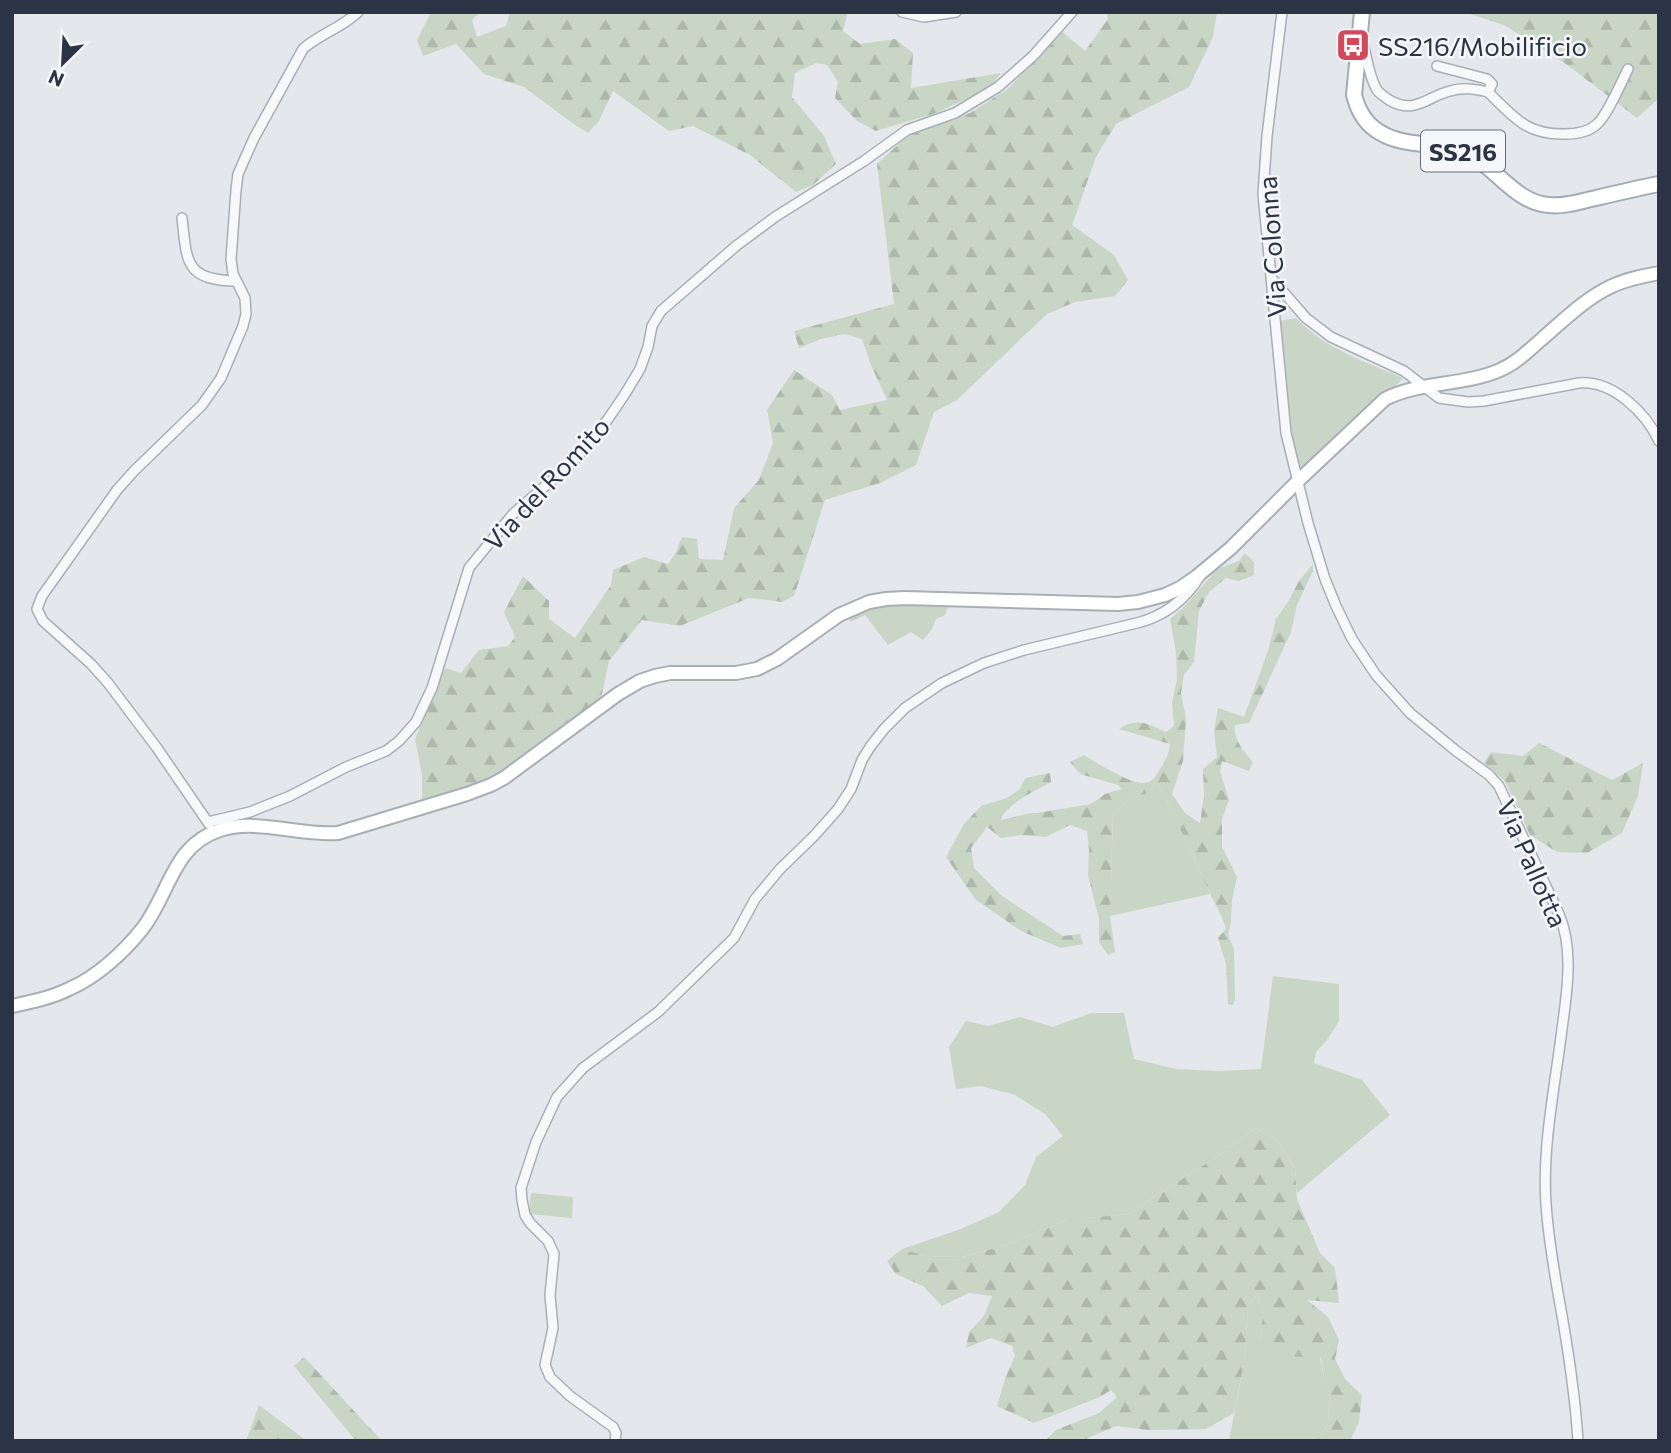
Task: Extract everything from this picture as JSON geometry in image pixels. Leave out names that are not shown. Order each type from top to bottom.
[{"type":"main road","name":"SS216","points":[[1362,12],[1355,99],[1366,121],[1382,134],[1399,140],[1464,152],[1524,196],[1542,205],[1569,204],[1659,184]]},
{"type":"street","points":[[211,827],[108,682],[46,625],[37,607],[117,490],[202,405],[217,385],[246,314],[245,298],[232,267],[231,250],[236,184],[246,154],[303,49],[347,22],[358,12]]},
{"type":"street","points":[[902,12],[924,17],[956,12]]},
{"type":"street","name":"Via del Romito","points":[[211,827],[290,796],[340,770],[386,751],[399,741],[416,722],[429,694],[469,568],[510,518],[568,467],[608,419],[640,369],[652,326],[661,310],[736,246],[775,217],[864,161],[907,130],[955,113],[998,87],[1033,56],[1072,12]]},
{"type":"street","name":"Via Colonna","points":[[1282,12],[1263,194],[1286,433],[1299,480]]},
{"type":"street","points":[[1360,34],[1376,88],[1381,95],[1397,104],[1415,106],[1443,93],[1473,89],[1488,92],[1530,128],[1553,133],[1577,133],[1590,129],[1600,121],[1628,69]]},
{"type":"street","points":[[1437,66],[1487,79],[1492,84],[1488,92]]},
{"type":"street","points":[[182,218],[187,258],[191,266],[206,276],[236,281]]},
{"type":"street","points":[[211,827],[246,826],[338,833],[472,792],[504,778],[618,694],[640,681],[670,673],[730,674],[757,669],[839,615],[869,602],[886,598],[910,598],[1126,603],[1165,595],[1180,588],[1231,548],[1382,400],[1397,394],[1483,376],[1507,367],[1601,292],[1621,282],[1659,272]]},
{"type":"street","points":[[1272,279],[1298,310],[1322,331],[1354,349],[1404,371],[1441,399],[1472,402],[1493,400],[1582,382],[1592,383],[1608,389],[1634,406],[1649,422],[1659,441]]},
{"type":"street","name":"Via Pallotta","points":[[1299,480],[1308,523],[1327,584],[1352,639],[1376,675],[1403,706],[1495,782],[1506,800],[1563,925],[1567,951],[1566,998],[1545,1173],[1551,1250],[1569,1356],[1578,1441]]},
{"type":"street","points":[[615,1441],[613,1426],[570,1396],[549,1375],[545,1365],[553,1328],[550,1295],[554,1254],[548,1241],[525,1215],[521,1191],[536,1142],[557,1097],[583,1068],[663,1008],[734,938],[755,898],[838,809],[851,789],[870,747],[905,708],[942,683],[984,663],[1024,650],[1155,617],[1182,599],[1202,572]]},
{"type":"street","points":[[12,1006],[69,989],[108,963],[146,923],[189,847],[211,827]]},
{"type":"green space","points":[[431,12],[480,12],[472,20],[477,37],[506,26],[510,12],[848,12],[843,31],[860,44],[895,39],[913,53],[911,88],[1001,73],[992,85],[965,100],[933,114],[876,131],[857,121],[835,98],[838,82],[827,65],[816,63],[795,73],[792,97],[824,136],[836,164],[813,185],[796,192],[750,155],[693,126],[669,131],[613,91],[599,121],[588,133],[524,87],[484,74],[456,44],[423,56],[417,40]]},
{"type":"green space","points":[[1107,12],[1217,12],[1213,37],[1189,87],[1116,124],[1096,157],[1072,225],[1114,255],[1128,280],[1115,296],[1075,302],[1047,314],[957,400],[934,412],[916,465],[880,483],[825,500],[794,596],[782,602],[749,598],[680,626],[642,620],[609,661],[601,698],[523,759],[481,785],[422,801],[422,775],[415,739],[445,668],[461,673],[479,650],[508,646],[515,637],[504,612],[523,576],[549,601],[549,619],[575,638],[611,585],[613,570],[644,557],[668,564],[682,537],[697,539],[699,559],[723,560],[734,508],[759,480],[773,443],[767,410],[794,370],[832,395],[840,410],[887,400],[862,339],[844,334],[799,348],[794,331],[894,304],[877,164],[905,138],[924,128],[970,113],[1009,88],[1061,31],[1085,51],[1108,19]]},
{"type":"green space","points":[[1464,12],[1659,12],[1659,98],[1637,118],[1566,64],[1504,25]]},
{"type":"green space","points":[[1296,318],[1307,329],[1333,346],[1403,378],[1337,434],[1304,469],[1293,450],[1279,321]]},
{"type":"green space","points":[[1245,553],[1254,562],[1254,575],[1239,581],[1226,578],[1209,592],[1199,611],[1194,662],[1184,675],[1181,693],[1186,719],[1183,761],[1172,794],[1185,813],[1200,823],[1204,796],[1203,769],[1217,757],[1214,731],[1218,708],[1244,717],[1268,651],[1276,619],[1299,581],[1313,564],[1313,571],[1297,605],[1291,632],[1249,723],[1235,725],[1237,740],[1253,762],[1249,771],[1222,761],[1220,771],[1229,800],[1222,819],[1222,847],[1237,877],[1228,935],[1234,949],[1233,1005],[1228,1004],[1226,964],[1218,938],[1226,929],[1172,812],[1155,783],[1152,785],[1152,791],[1130,800],[1113,813],[1110,916],[1115,952],[1108,955],[1099,942],[1099,919],[1088,875],[1087,831],[1070,825],[1046,837],[1020,835],[1001,838],[987,827],[971,848],[974,868],[1002,896],[1063,936],[1080,934],[1083,944],[1061,948],[1021,931],[975,899],[946,857],[964,824],[981,806],[1007,798],[1020,789],[1025,778],[1050,773],[1051,782],[1014,803],[1001,820],[1091,804],[1105,794],[1122,789],[1118,785],[1080,774],[1070,762],[1084,755],[1138,783],[1154,778],[1166,760],[1170,744],[1119,729],[1137,723],[1148,724],[1166,732],[1174,726],[1172,703],[1177,679],[1176,652],[1170,619],[1217,569],[1239,561]]},
{"type":"green space","points":[[890,603],[949,605],[945,615],[936,619],[923,640],[911,632],[888,645],[865,615],[851,622],[847,616],[870,606]]},
{"type":"green space","points":[[1539,743],[1612,780],[1643,763],[1638,796],[1622,833],[1587,853],[1557,852],[1530,835],[1505,781],[1484,763],[1491,752],[1523,756]]},
{"type":"green space","points":[[1155,783],[1178,823],[1210,894],[1110,916],[1113,813],[1130,800],[1152,791],[1152,785]]},
{"type":"green space","points":[[1273,976],[1339,984],[1339,1021],[1316,1052],[1314,1063],[1362,1080],[1390,1115],[1297,1193],[1295,1168],[1277,1140],[1255,1128],[1221,1154],[1128,1214],[1067,1220],[1006,1245],[962,1257],[925,1256],[902,1249],[961,1229],[999,1212],[1025,1185],[1036,1157],[1063,1136],[1045,1114],[1015,1095],[981,1086],[956,1089],[949,1047],[966,1021],[988,1026],[1020,1017],[1053,1027],[1091,1013],[1124,1013],[1134,1059],[1176,1069],[1261,1069]]},
{"type":"green space","points":[[1255,1128],[1277,1140],[1295,1168],[1297,1199],[1320,1253],[1335,1268],[1339,1303],[1307,1300],[1328,1317],[1339,1340],[1335,1359],[1345,1379],[1362,1395],[1359,1422],[1350,1441],[1316,1441],[1328,1424],[1330,1392],[1324,1378],[1321,1358],[1273,1355],[1260,1341],[1263,1314],[1257,1295],[1248,1306],[1244,1363],[1234,1413],[1206,1429],[1148,1430],[1116,1426],[1081,1441],[1045,1441],[1056,1430],[1099,1413],[1117,1397],[1111,1390],[1100,1397],[1034,1423],[997,1406],[1015,1356],[1012,1346],[991,1338],[966,1348],[969,1332],[984,1316],[992,1296],[969,1293],[942,1306],[923,1286],[896,1274],[887,1261],[902,1249],[925,1256],[962,1257],[1006,1245],[1067,1220],[1128,1214],[1221,1154]]},
{"type":"green space","points":[[531,1193],[573,1197],[572,1218],[529,1214]]},
{"type":"green space","points":[[1257,1295],[1263,1314],[1260,1341],[1320,1358],[1330,1392],[1328,1424],[1316,1441],[1229,1441],[1244,1363],[1248,1306]]},
{"type":"green space","points":[[304,1357],[382,1441],[356,1441],[294,1366]]},
{"type":"green space","points":[[259,1405],[307,1441],[246,1441]]},
{"type":"place","name":"SS216/Mobilificio","points":[[1353,45]]}]
